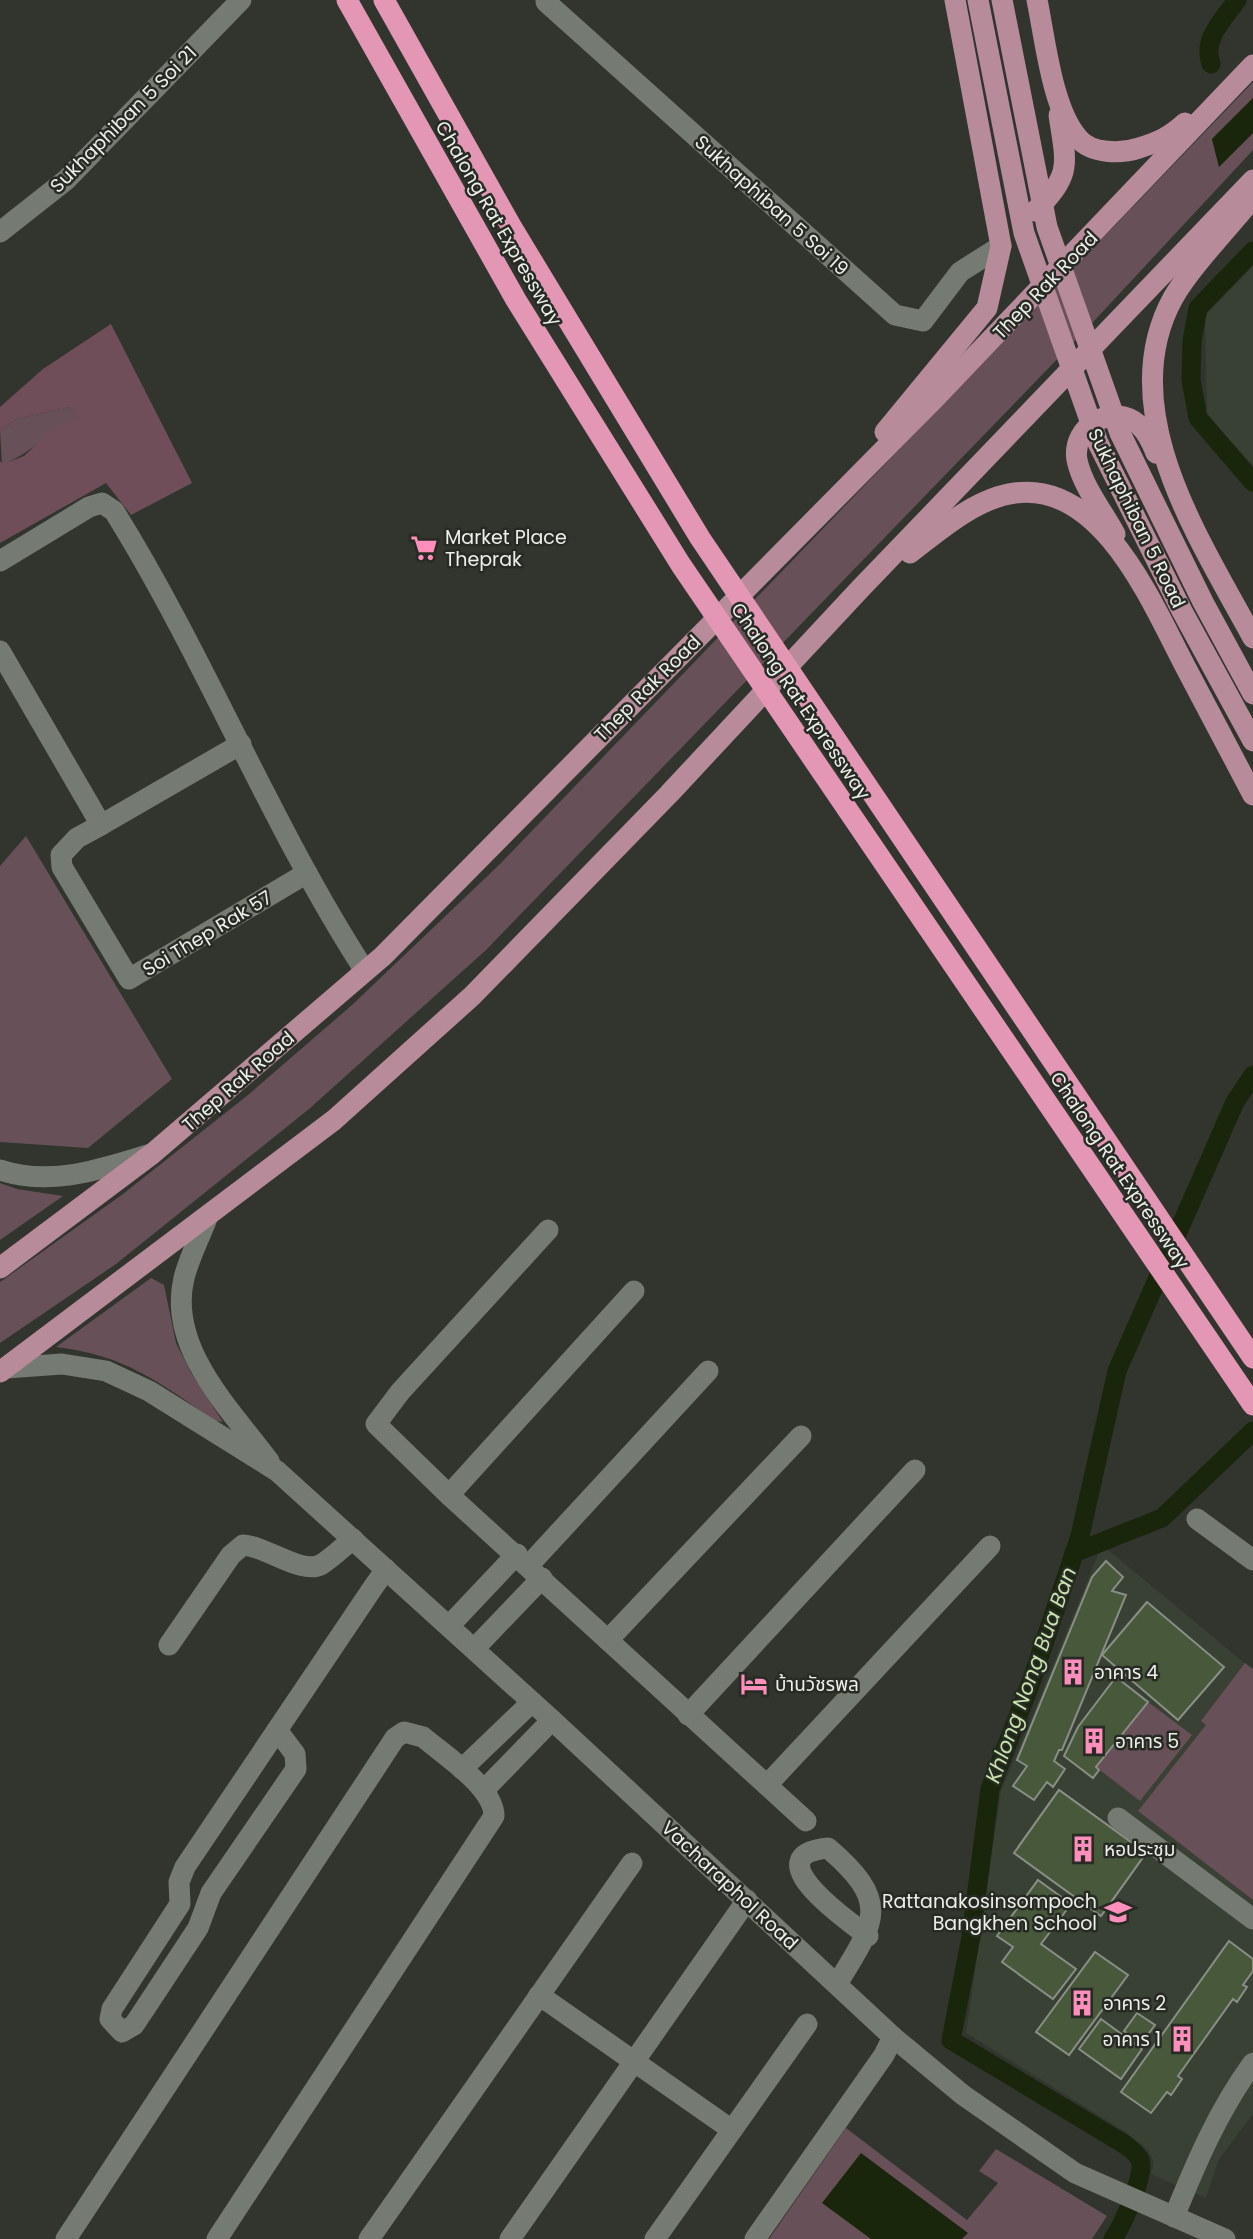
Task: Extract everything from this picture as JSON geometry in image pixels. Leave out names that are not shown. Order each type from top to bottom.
[{"type":"highway","name":"Chalong Rat Expressway","points":[[347,0],[516,300],[681,565],[1253,1405]]},
{"type":"highway","name":"Chalong Rat Expressway","points":[[384,0],[511,226],[700,538],[1253,1358]]},
{"type":"main road","points":[[806,528],[987,307],[1001,246],[955,0]]},
{"type":"main road","name":"Sukhaphiban 5 Road","points":[[978,0],[1024,233],[1098,443],[1182,611],[1253,740]]},
{"type":"main road","name":"Sukhaphiban 5 Road","points":[[1002,0],[1047,227],[1120,433],[1203,602],[1253,694]]},
{"type":"main road","points":[[990,184],[1009,211],[1034,211],[1058,189],[1066,163],[1053,75],[1037,0]]},
{"type":"main road","points":[[1053,75],[1065,115],[1079,140],[1111,151],[1170,138],[1253,63]]},
{"type":"main road","name":"Thep Rak Road","points":[[0,1268],[152,1154],[365,971],[937,396],[1253,63]]},
{"type":"main road","points":[[3,1370],[334,1120],[472,996],[1253,180]]},
{"type":"main road","points":[[1181,503],[1153,413],[1151,369],[1156,334],[1174,295],[1253,198]]},
{"type":"main road","points":[[1132,566],[1077,462],[1076,450],[1086,428],[1106,416],[1130,419],[1140,425],[1253,638]]},
{"type":"main road","name":"Sukhaphiban 5 Road","points":[[860,589],[982,503],[1015,493],[1050,495],[1072,505],[1096,524],[1132,566],[1253,795]]},
{"type":"street","name":"Sukhaphiban 5 Soi 21","points":[[0,232],[66,180],[241,0]]},
{"type":"street","name":"Sukhaphiban 5 Soi 19","points":[[546,2],[895,316],[923,321],[960,272],[1001,246]]},
{"type":"street","points":[[0,561],[89,507],[102,503],[114,511],[241,744],[307,873],[365,971]]},
{"type":"street","points":[[0,651],[101,825]]},
{"type":"street","name":"Soi Thep Rak 57","points":[[241,744],[77,838],[61,855],[62,867],[129,979],[307,873]]},
{"type":"street","points":[[0,1171],[24,1178],[69,1177],[152,1154]]},
{"type":"street","name":"Vacharaphol Road","points":[[207,1218],[184,1278],[181,1311],[198,1365],[277,1471]]},
{"type":"street","points":[[548,1230],[376,1420],[378,1428],[806,1822]]},
{"type":"street","points":[[449,1495],[634,1290]]},
{"type":"street","name":"Vacharaphol Road","points":[[3,1370],[62,1364],[106,1371],[149,1391],[277,1471],[552,1720],[893,2037],[1010,2130],[1074,2172],[1145,2206],[1225,2239]]},
{"type":"street","points":[[474,1649],[529,1566],[708,1371]]},
{"type":"street","points":[[608,1640],[801,1436]]},
{"type":"street","points":[[688,1715],[915,1470]]},
{"type":"street","points":[[1197,1520],[1253,1560]]},
{"type":"street","points":[[169,1645],[231,1555],[243,1545],[256,1545],[305,1568],[320,1566],[353,1539]]},
{"type":"street","points":[[767,1785],[990,1546]]},
{"type":"street","points":[[449,1626],[529,1566]]},
{"type":"street","points":[[277,1730],[295,1754],[296,1769],[211,1893],[198,1928],[144,2010],[134,2025],[122,2032],[110,2019],[112,2009],[180,1904],[179,1882],[185,1867],[277,1730],[386,1569]]},
{"type":"street","points":[[461,1769],[532,1702]]},
{"type":"street","points":[[484,1790],[552,1720]]},
{"type":"street","points":[[66,2239],[395,1738],[404,1732],[423,1737],[484,1790],[494,1807],[492,1823],[218,2239]]},
{"type":"street","points":[[1118,1818],[1253,1919]]},
{"type":"street","points":[[369,2239],[632,1864]]},
{"type":"street","points":[[510,2239],[747,1900]]},
{"type":"street","points":[[837,1984],[868,1936]]},
{"type":"street","points":[[539,1995],[732,2130]]},
{"type":"street","points":[[655,2239],[807,2024]]},
{"type":"street","points":[[755,2239],[893,2037]]},
{"type":"street","points":[[1174,2217],[1215,2124],[1231,2093],[1253,2063]]},
{"type":"shaded area","points":[[1253,82],[1253,98],[1212,139],[1219,166],[1253,133],[1253,150],[1095,320],[486,950],[309,1109],[116,1264],[0,1343],[0,1282],[123,1194],[248,1095],[352,1005],[499,865]]},
{"type":"shaded area","points":[[1253,98],[1253,133],[1219,167],[1212,139]]},
{"type":"shaded area","points":[[1253,266],[1253,465],[1207,415],[1205,316]]},
{"type":"shaded area","points":[[111,324],[192,483],[131,515],[106,483],[0,543],[0,461],[3,464],[24,456],[51,431],[78,416],[70,407],[17,419],[0,430],[0,407],[43,369]]},
{"type":"shaded area","points":[[70,407],[79,416],[2,465],[0,430],[17,419]]},
{"type":"shaded area","points":[[26,836],[172,1079],[88,1148],[0,1142],[0,866]]},
{"type":"shaded area","points":[[0,1183],[17,1189],[63,1196],[0,1240]]},
{"type":"shaded area","points":[[151,1278],[164,1285],[176,1343],[191,1373],[223,1422],[215,1421],[140,1372],[102,1356],[56,1347]]},
{"type":"shaded area","name":"Rattanakosinsompoch Bangkhen School","points":[[1102,1545],[1253,1670],[1253,2114],[1219,2159],[1206,2198],[1151,2174],[1154,2162],[1148,2150],[1127,2133],[966,2033],[1001,1791]]},
{"type":"shaded area","points":[[1245,1663],[1253,1669],[1253,1900],[1138,1811],[1206,1725],[1201,1721]]},
{"type":"shaded area","points":[[1148,1702],[1192,1735],[1140,1801],[1096,1767]]},
{"type":"shaded area","points":[[846,2128],[967,2220],[998,2183],[979,2171],[996,2149],[1107,2216],[1092,2239],[769,2239]]},
{"type":"shaded area","points":[[861,2153],[968,2233],[962,2239],[871,2239],[822,2203]]},
{"type":"building","name":"อาคาร 4","points":[[1106,1561],[1123,1577],[1112,1591],[1126,1595],[1062,1750],[1059,1750],[1054,1761],[1065,1769],[1053,1787],[1047,1782],[1034,1800],[1013,1786],[1027,1766],[1017,1760],[1092,1577]]},
{"type":"building","points":[[1147,1602],[1224,1667],[1178,1720],[1102,1655]]},
{"type":"building","name":"อาคาร 5","points":[[1116,1677],[1148,1702],[1096,1767],[1099,1770],[1093,1778],[1064,1756],[1078,1727]]},
{"type":"building","name":"หอประชุม","points":[[1059,1790],[1146,1853],[1106,1909],[1019,1846]]},
{"type":"building","name":"หอประชุม","points":[[1059,1790],[1146,1853],[1101,1916],[1014,1853]]},
{"type":"building","points":[[1038,1880],[1071,1904],[1041,1944],[1076,1969],[1053,1999],[1002,1962],[1013,1947],[997,1936]]},
{"type":"building","name":"อาคาร 1","points":[[1229,1941],[1253,1959],[1253,1971],[1243,1985],[1247,1987],[1237,2002],[1233,1999],[1178,2076],[1182,2079],[1171,2095],[1167,2092],[1151,2113],[1121,2092]]},
{"type":"building","name":"อาคาร 2","points":[[1095,1952],[1128,1975],[1069,2055],[1036,2032]]},
{"type":"building","points":[[1137,2013],[1155,2025],[1141,2044],[1124,2031]]},
{"type":"building","points":[[1101,2019],[1142,2049],[1121,2079],[1079,2049]]},
{"type":"waterway","name":"Khlong Nong Bua Ban","points":[[1211,64],[1209,46],[1215,30],[1237,0]]},
{"type":"waterway","name":"Khlong Nong Bua Ban","points":[[1253,251],[1198,308],[1192,341],[1191,380],[1198,418],[1253,482]]},
{"type":"waterway","name":"Khlong Nong Bua Ban","points":[[1113,2239],[1127,2212],[1140,2176],[1141,2167],[1137,2155],[1124,2144],[951,2040],[971,1937],[990,1789],[1031,1682],[1080,1536],[1117,1371],[1235,1102],[1253,1075]]},
{"type":"waterway","points":[[1074,1553],[1162,1518],[1253,1431]]},
{"type":"place","name":"Market Place Theprak","points":[[424,548]]},
{"type":"place","name":"อาคาร 4","points":[[1073,1672]]},
{"type":"place","name":"บ้านวัชรพล","points":[[754,1684]]},
{"type":"place","name":"อาคาร 5","points":[[1094,1741]]},
{"type":"place","name":"หอประชุม","points":[[1083,1849]]},
{"type":"place","name":"Rattanakosinsompoch Bangkhen School","points":[[1118,1912]]},
{"type":"place","name":"อาคาร 2","points":[[1082,2003]]},
{"type":"place","name":"อาคาร 1","points":[[1182,2039]]}]
